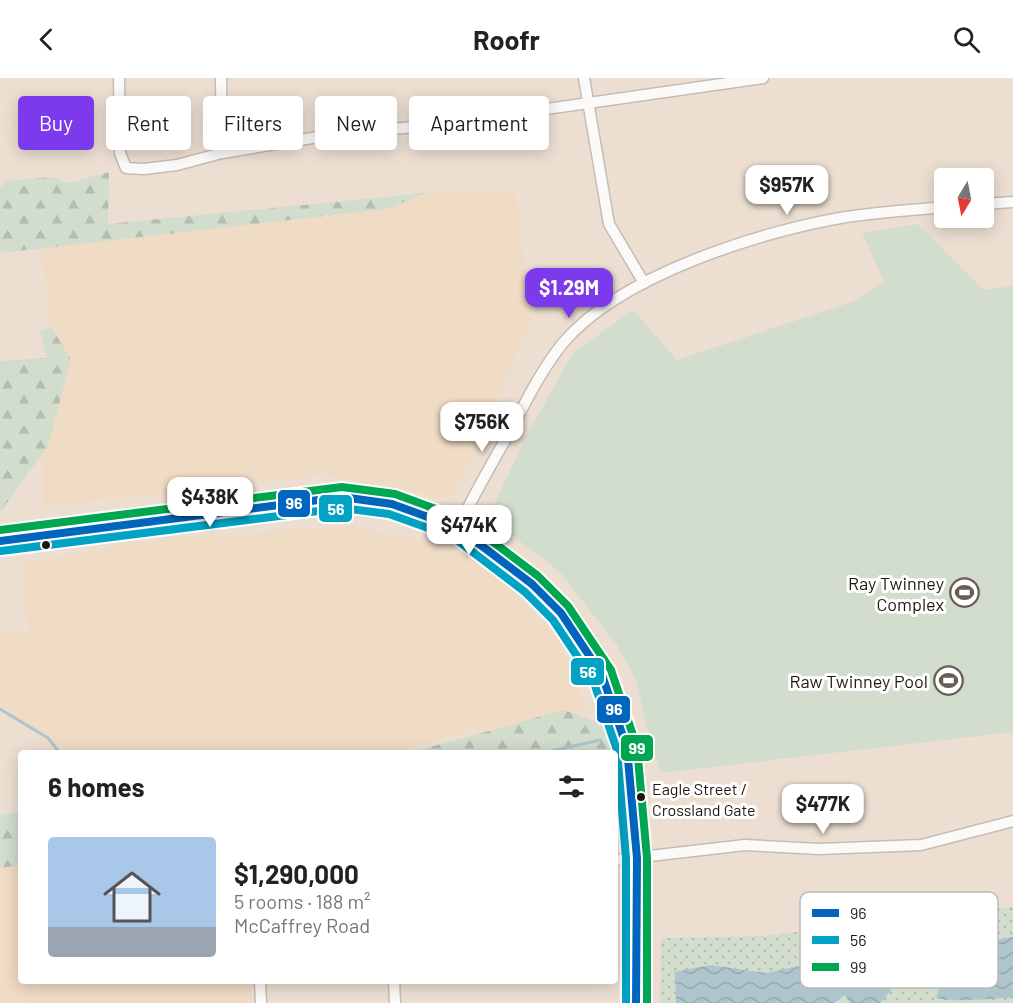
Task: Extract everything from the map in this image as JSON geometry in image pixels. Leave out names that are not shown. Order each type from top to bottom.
[{"type":"main road","points":[[0,541],[342,497],[392,504],[422,515]]},
{"type":"main road","points":[[458,528],[532,584],[561,613],[602,675],[627,748],[637,858],[636,1003]]},
{"type":"street","points":[[119,78],[120,153],[126,168],[144,169],[177,165],[222,153],[330,135],[435,125],[763,78]]},
{"type":"street","points":[[220,78],[222,153]]},
{"type":"street","points":[[584,78],[609,224],[644,283]]},
{"type":"street","points":[[994,203],[1013,202]]},
{"type":"street","points":[[422,515],[458,528],[537,381],[565,342],[603,308],[644,283],[684,265],[788,231],[845,218],[934,208]]},
{"type":"street","points":[[618,860],[745,845],[819,849],[921,845],[1013,821]]},
{"type":"street","points":[[260,984],[261,1003]]},
{"type":"street","points":[[394,984],[395,1003]]},
{"type":"shaded area","points":[[515,190],[532,320],[452,499],[324,475],[43,506],[43,453],[48,445],[71,359],[51,327],[41,248],[387,209],[426,193]]},
{"type":"shaded area","points":[[348,526],[460,549],[512,590],[557,638],[586,708],[497,739],[473,729],[403,750],[54,750],[0,706],[0,630],[29,635],[22,563],[145,541]]},
{"type":"shaded area","points":[[18,865],[18,984],[250,984],[251,1003],[0,1003],[0,868]]},
{"type":"green space","points":[[109,172],[108,224],[426,193],[387,209],[0,253],[0,187],[7,181],[51,177],[69,183]]},
{"type":"green space","points":[[918,224],[984,290],[1013,286],[1013,732],[661,773],[649,736],[636,680],[617,645],[559,571],[488,517],[528,433],[573,353],[633,310],[677,360],[855,301],[884,281],[862,233]]},
{"type":"green space","points":[[51,327],[71,359],[48,446],[0,512],[0,361],[46,358],[40,331]]},
{"type":"green space","points":[[564,710],[604,724],[612,750],[420,750]]},
{"type":"green space","points":[[18,812],[18,865],[0,868],[0,815]]},
{"type":"green space","points":[[1013,907],[1013,1003],[660,1003],[661,938],[761,936],[800,932],[800,988],[998,988],[998,909]]},
{"type":"water","points":[[1013,937],[1013,998],[963,1000],[936,998],[939,988],[998,988],[998,940]]},
{"type":"water","points":[[710,965],[766,973],[800,966],[800,988],[893,988],[880,1003],[850,1003],[845,995],[834,1003],[676,1003],[675,972]]},
{"type":"waterway","points":[[0,709],[48,738],[58,750]]},
{"type":"waterway","points":[[556,750],[600,740]]},
{"type":"transit line","name":"99","points":[[0,530],[342,487],[395,494],[463,519],[538,576],[568,606],[611,670],[637,747],[647,858],[647,1003]]},
{"type":"transit line","name":"96","points":[[0,541],[342,497],[392,504],[458,528],[532,584],[561,613],[602,675],[627,748],[637,858],[636,1003]]},
{"type":"transit line","name":"56","points":[[1,551],[342,508],[389,514],[453,537],[525,592],[553,620],[593,680],[617,750]]},
{"type":"transit line","name":"56","points":[[618,762],[626,858],[626,1003]]},
{"type":"place","name":"Ray Twinney Complex","points":[[965,593]]},
{"type":"place","name":"Raw Twinney Pool","points":[[949,681]]},
{"type":"place","name":"Eagle Street / Crossland Gate","points":[[641,797]]}]
